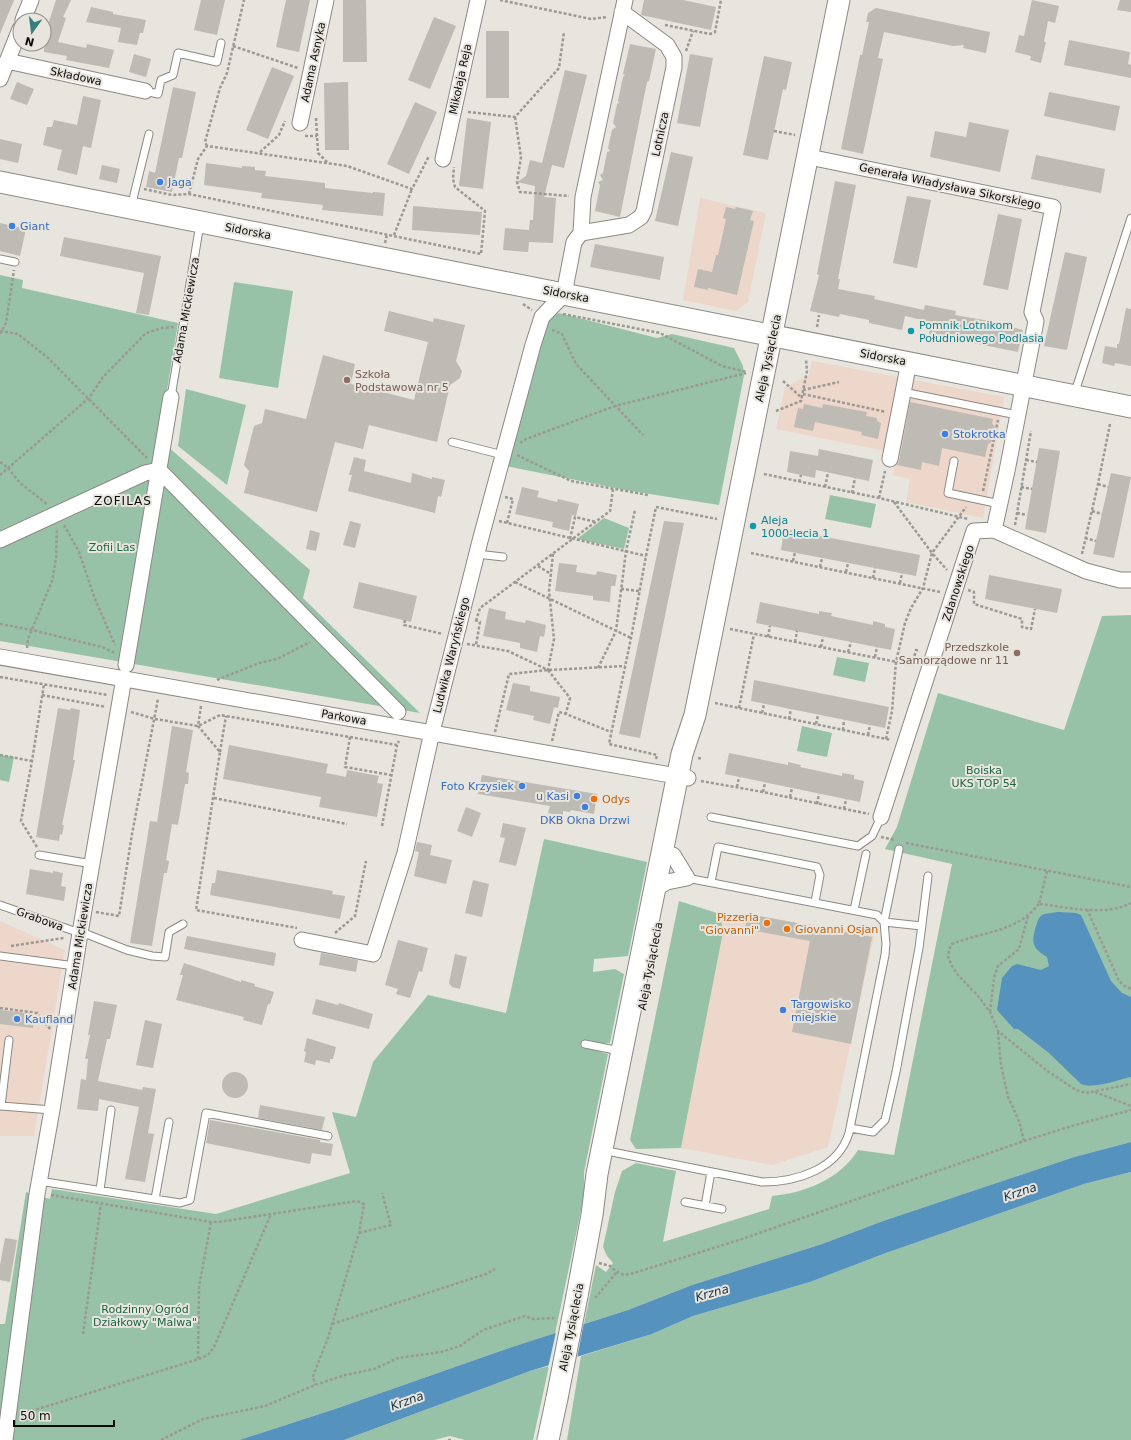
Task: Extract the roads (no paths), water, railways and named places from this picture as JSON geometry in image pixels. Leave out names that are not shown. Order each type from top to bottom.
[{"type":"street","points":[[26,12],[31,0]]},
{"type":"street","name":"Adama Asnyka","points":[[300,123],[326,0]]},
{"type":"street","name":"Mikołaja Reja","points":[[443,158],[478,0]]},
{"type":"street","name":"Aleja Tysiąclecia","points":[[592,1215],[607,1177],[661,885],[673,855],[689,778],[682,754],[695,715],[809,157],[839,0]]},
{"type":"street","points":[[561,303],[574,242],[581,233],[583,197],[619,10]]},
{"type":"street","name":"Lotnicza","points":[[581,233],[629,225],[641,217],[644,211],[675,62],[674,57],[667,45],[619,10]]},
{"type":"street","points":[[0,79],[12,49]]},
{"type":"street","name":"Składowa","points":[[7,61],[145,91]]},
{"type":"street","name":"Generała Władysława Sikorskiego","points":[[809,157],[1053,207],[1032,312],[1036,321],[1023,386]]},
{"type":"street","name":"Sidorska","points":[[0,182],[201,222],[561,303],[772,335],[1131,407]]},
{"type":"street","name":"Ludwika Waryńskiego","points":[[303,934],[373,954],[405,853],[432,732],[477,554],[507,453],[533,346],[542,317],[561,303]]},
{"type":"street","points":[[890,459],[909,362]]},
{"type":"street","points":[[1023,386],[994,530],[1086,571],[1120,580],[1131,580]]},
{"type":"street","name":"Adama Mickiewicza","points":[[5,1440],[42,1190],[52,1110],[80,932],[171,398]]},
{"type":"street","points":[[0,540],[145,473],[159,470],[398,712]]},
{"type":"street","name":"Zdanowskiego","points":[[881,817],[974,531],[994,530]]},
{"type":"street","name":"Parkowa","points":[[0,657],[126,667],[161,684],[689,778]]},
{"type":"street","name":"Aleja Tysiąclecia","points":[[548,1440],[557,1398],[585,1299],[597,1174],[622,1052],[661,885],[689,778]]},
{"type":"street","points":[[661,885],[687,878],[673,855]]},
{"type":"lane","points":[[145,91],[158,94],[161,80],[173,75],[178,53],[217,62],[221,43]]},
{"type":"lane","points":[[131,208],[148,134]]},
{"type":"lane","points":[[1074,396],[1131,218]]},
{"type":"lane","name":"Adama Mickiewicza","points":[[171,398],[201,222]]},
{"type":"lane","points":[[0,259],[15,262]]},
{"type":"lane","points":[[903,392],[1017,415]]},
{"type":"lane","points":[[452,442],[507,453]]},
{"type":"lane","points":[[954,461],[948,494],[1000,504]]},
{"type":"lane","points":[[477,554],[503,557]]},
{"type":"lane","points":[[711,817],[858,846],[872,836],[881,817]]},
{"type":"lane","points":[[612,1152],[762,1182],[777,1182],[809,1173],[826,1166],[842,1150],[847,1141],[850,1128],[886,949],[884,922],[901,845]]},
{"type":"lane","points":[[710,882],[718,847],[817,866],[820,875],[815,902]]},
{"type":"lane","points":[[854,910],[866,854]]},
{"type":"lane","points":[[39,855],[92,864]]},
{"type":"lane","points":[[850,1128],[873,1132],[885,1120],[896,1072],[922,926],[928,876]]},
{"type":"lane","points":[[687,878],[877,915],[884,922],[922,926]]},
{"type":"lane","name":"Grabowa","points":[[0,904],[127,950],[152,956],[165,957],[169,932],[183,924]]},
{"type":"lane","points":[[0,956],[75,966]]},
{"type":"lane","points":[[9,1040],[1,1106],[52,1110]]},
{"type":"lane","points":[[585,1044],[622,1052]]},
{"type":"lane","points":[[100,1190],[111,1110]]},
{"type":"lane","points":[[42,1190],[100,1190],[180,1203],[190,1200],[206,1113],[328,1136]]},
{"type":"lane","points":[[155,1199],[169,1122]]},
{"type":"lane","points":[[705,1206],[711,1172]]},
{"type":"lane","points":[[685,1202],[722,1208]]},
{"type":"water","points":[[1058,912],[1076,913],[1081,915],[1111,981],[1122,993],[1131,997],[1131,1077],[1099,1085],[1081,1084],[1049,1053],[1018,1029],[1014,1029],[997,1010],[1002,978],[1012,966],[1017,964],[1041,970],[1049,966],[1047,957],[1038,951],[1033,941],[1039,918],[1042,915]]},
{"type":"water","name":"Krzna","points":[[1131,1142],[1131,1172],[1084,1184],[886,1253],[810,1282],[693,1316],[652,1334],[530,1371],[344,1440],[239,1440],[335,1409],[509,1348],[628,1310],[692,1285],[822,1244],[883,1221],[1074,1157]]},
{"type":"place","name":"Jaga","points":[[160,182]]},
{"type":"place","name":"Giant","points":[[12,226]]},
{"type":"place","name":"Pomnik Lotnikom Południowego Podlasia","points":[[911,331]]},
{"type":"place","name":"Szkoła Podstawowa nr 5","points":[[347,380]]},
{"type":"place","name":"Stokrotka","points":[[945,434]]},
{"type":"place","name":"Aleja 1000-lecia 1","points":[[753,526]]},
{"type":"place","name":"Przedszkole Samorządowe nr 11","points":[[1017,653]]},
{"type":"place","name":"Foto Krzysiek","points":[[522,786]]},
{"type":"place","name":"u Kasi","points":[[577,796]]},
{"type":"place","name":"Odys","points":[[594,799]]},
{"type":"place","name":"DKB Okna Drzwi","points":[[585,807]]},
{"type":"place","name":"Pizzeria \"Giovanni\"","points":[[767,923]]},
{"type":"place","name":"Giovanni Osjan","points":[[787,929]]},
{"type":"place","name":"Targowisko miejskie","points":[[783,1010]]},
{"type":"place","name":"Kaufland","points":[[17,1019]]},
{"type":"district","name":"ZOFILAS","points":[[123,501]]},
{"type":"park label","name":"Zofii Las","points":[[112,547]]},
{"type":"park label","name":"Boiska UKS TOP 54","points":[[984,776]]},
{"type":"park label","name":"Rodzinny Ogród Działkowy \"Malwa\"","points":[[145,1315]]}]
